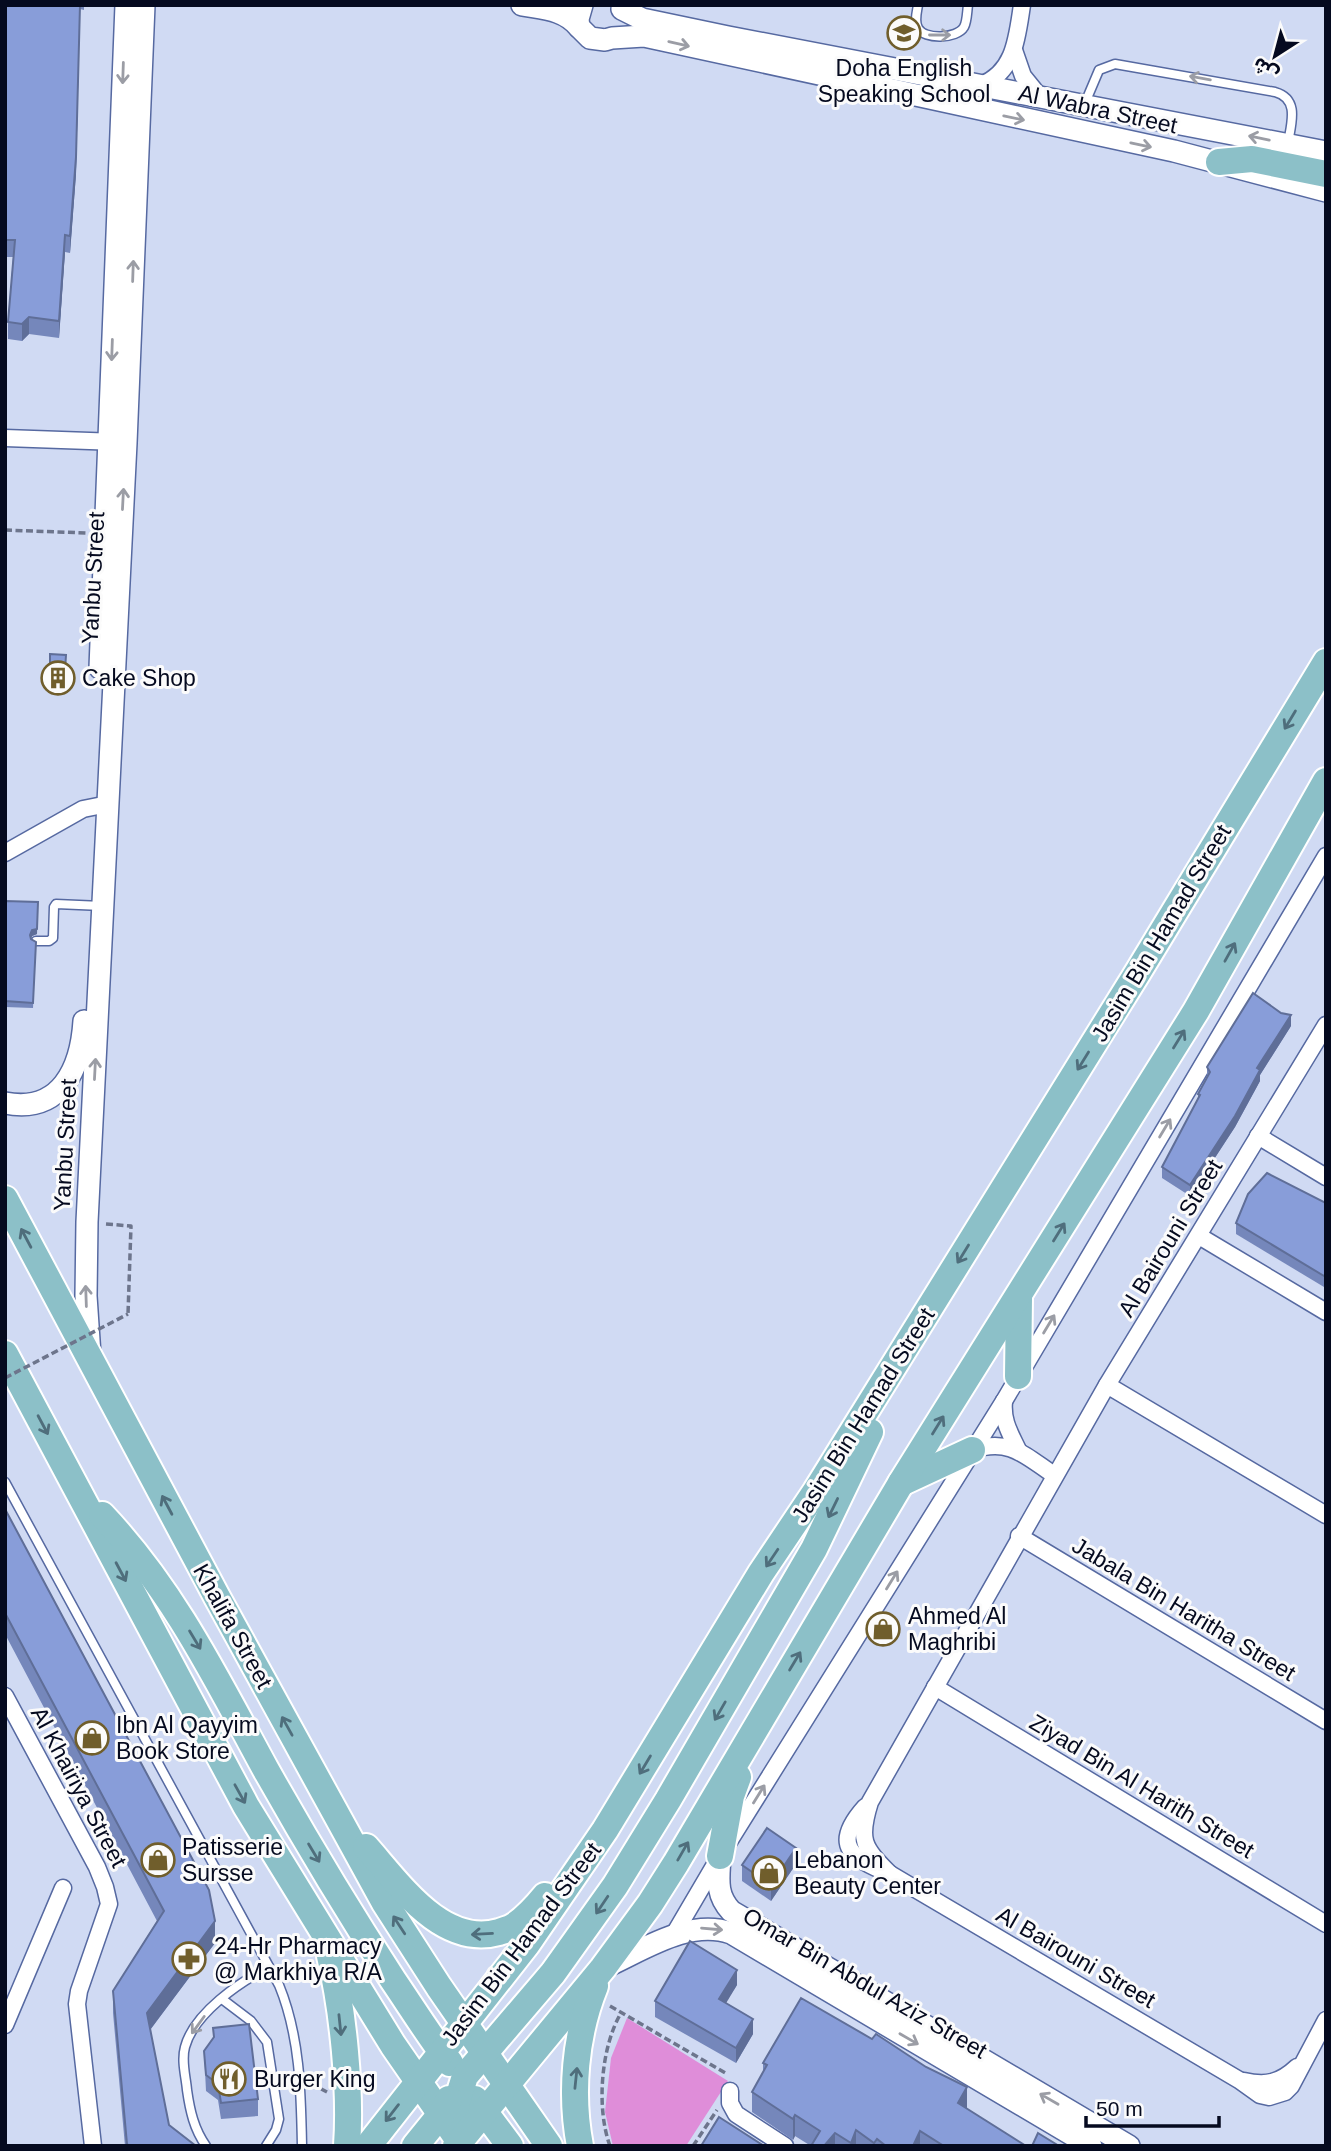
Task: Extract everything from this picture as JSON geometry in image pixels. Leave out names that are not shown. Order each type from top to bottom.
[{"type":"main road","points":[[1219,163],[1252,159],[1326,174]]},
{"type":"main road","name":"Jasim Bin Hamad Street","points":[[368,2146],[527,1944],[605,1830],[761,1573],[816,1491],[1138,972],[1326,662]]},
{"type":"main road","points":[[460,2144],[505,2085],[603,1968],[650,1904],[901,1483],[1196,1012],[1326,781]]},
{"type":"main road","name":"Khalifa Street","points":[[5,1199],[91,1364],[385,1903],[505,2085],[549,2146]]},
{"type":"main road","points":[[415,2146],[440,2114],[461,2079],[553,1973],[583,1933],[668,1800],[814,1549],[939,1293]]},
{"type":"main road","points":[[1018,1376],[1019,1298]]},
{"type":"main road","points":[[7,1365],[78,1490],[246,1806],[324,1934],[460,2144]]},
{"type":"main road","points":[[901,1483],[972,1450]]},
{"type":"main road","points":[[78,1490],[122,1536],[159,1584],[192,1634],[310,1847],[358,1926],[509,2146]]},
{"type":"main road","points":[[720,1856],[731,1796],[760,1720]]},
{"type":"main road","points":[[332,1807],[408,1894],[435,1918],[452,1929],[480,1936],[512,1928],[532,1910],[605,1830]]},
{"type":"main road","points":[[324,1934],[334,1973],[348,2101],[346,2146]]},
{"type":"main road","points":[[580,2146],[575,2085],[579,2047],[591,1995],[603,1968]]},
{"type":"main road","points":[[460,2144],[456,2105],[461,2079],[464,2023]]},
{"type":"main road","points":[[418,2081],[437,2078],[461,2079],[505,2085]]},
{"type":"street","name":"Yanbu Street","points":[[106,704],[106,534],[117,442],[126,5]]},
{"type":"street","name":"Yanbu Street","points":[[91,1364],[86,1296],[93,980],[117,442],[144,5]]},
{"type":"street","points":[[522,5],[550,10],[572,18],[581,12]]},
{"type":"street","points":[[981,85],[1002,72],[1014,50],[1022,5]]},
{"type":"street","points":[[612,38],[622,25],[620,7]]},
{"type":"street","name":"Al Wabra Street","points":[[620,7],[642,19],[728,37],[1326,152]]},
{"type":"street","name":"Al Wabra Street","points":[[581,12],[590,38],[605,40],[644,36],[1219,163],[1326,191]]},
{"type":"street","points":[[1014,50],[1023,76],[1040,97]]},
{"type":"street","points":[[5,438],[117,442]]},
{"type":"street","points":[[5,853],[83,809],[102,805]]},
{"type":"street","points":[[673,1936],[720,1856],[1004,1401],[1326,856]]},
{"type":"street","name":"Yanbu Street","points":[[5,1103],[34,1104],[55,1095],[68,1080],[78,1062],[83,1043],[93,980]]},
{"type":"street","name":"Al Bairouni Street","points":[[1325,1028],[1107,1385],[1019,1536],[870,1802],[864,1821],[863,1838],[870,1854],[890,1874],[1239,2080],[1270,2083],[1284,2078],[1301,2063],[1326,2020]]},
{"type":"street","points":[[1258,1136],[1326,1177]]},
{"type":"street","points":[[1199,1236],[1326,1312]]},
{"type":"street","points":[[1107,1385],[1326,1515]]},
{"type":"street","points":[[1004,1401],[1005,1424],[1018,1450]]},
{"type":"street","points":[[972,1450],[1003,1445],[1018,1450],[1055,1475]]},
{"type":"street","name":"Jabala Bin Haritha Street","points":[[1019,1536],[1326,1721]]},
{"type":"street","name":"Ziyad Bin Al Harith Street","points":[[935,1687],[1326,1924]]},
{"type":"street","name":"Al Khairiya Street","points":[[5,1696],[106,1887],[108,1904],[77,2004],[93,2146]]},
{"type":"street","name":"Omar Bin Abdul Aziz Street","points":[[720,1856],[719,1892],[722,1901],[731,1911],[1096,2140]]},
{"type":"street","points":[[5,2025],[63,1888]]},
{"type":"street","name":"Omar Bin Abdul Aziz Street","points":[[603,1968],[673,1936],[705,1928],[731,1933],[1096,2140],[1129,2146]]},
{"type":"street","points":[[730,2091],[730,2103],[736,2114],[785,2146]]},
{"type":"lane","points":[[918,5],[918,27],[925,35],[959,33],[965,25],[968,5]]},
{"type":"lane","points":[[1084,106],[1099,70],[1110,64],[1275,92],[1282,94],[1292,105],[1288,144]]},
{"type":"lane","points":[[36,941],[50,941],[52,938],[56,904],[97,905]]},
{"type":"lane","points":[[5,1482],[286,2002],[292,2023],[299,2078],[302,2146]]},
{"type":"lane","points":[[206,2146],[199,2136],[191,2112],[184,2062],[185,2048],[196,2026],[222,1999],[247,1979],[269,1967]]},
{"type":"lane","points":[[222,1999],[251,2021],[267,2042],[279,2119],[266,2146]]},
{"type":"path","points":[[5,530],[106,534]]},
{"type":"path","points":[[7,1365],[128,1314],[131,1226],[87,1222]]},
{"type":"path","points":[[591,1995],[733,2079],[730,2091],[693,2146]]},
{"type":"path","points":[[610,2146],[601,2110],[603,2081],[614,2024],[621,2012]]},
{"type":"path","points":[[299,2078],[348,2101]]},
{"type":"shaded area","points":[[627,2018],[728,2081],[686,2146],[613,2146],[605,2112],[611,2058]]},
{"type":"building","points":[[5,5],[80,5],[76,157],[70,236],[65,235],[59,321],[29,317],[22,324],[8,322],[15,240],[5,240]]},
{"type":"building","points":[[50,654],[66,655],[65,671],[50,670]]},
{"type":"building","points":[[5,901],[38,902],[37,929],[32,930],[30,935],[36,942],[33,1003],[5,1001]]},
{"type":"building","points":[[1253,993],[1281,1013],[1291,1015],[1257,1068],[1260,1070],[1235,1116],[1190,1185],[1162,1167],[1200,1095],[1198,1094],[1210,1072],[1207,1067]]},
{"type":"building","points":[[1267,1173],[1326,1203],[1324,1276],[1236,1223],[1248,1194]]},
{"type":"building","points":[[5,1509],[209,1890],[215,1921],[147,2013],[169,2125],[196,2146],[127,2144],[113,1991],[164,1911],[5,1613]]},
{"type":"building","points":[[767,1828],[796,1848],[771,1885],[742,1865]]},
{"type":"building","points":[[690,1941],[737,1970],[719,1999],[753,2019],[736,2048],[655,2001]]},
{"type":"building","points":[[801,1998],[872,2039],[876,2034],[926,2067],[967,2087],[958,2103],[1026,2146],[944,2146],[920,2131],[913,2146],[886,2146],[877,2139],[874,2143],[856,2130],[851,2143],[835,2133],[824,2146],[811,2146],[820,2131],[795,2115],[793,2119],[752,2092],[767,2065],[763,2063]]},
{"type":"building","name":"Burger King","points":[[249,2024],[258,2099],[221,2103],[218,2084],[206,2075],[204,2051],[214,2037],[213,2028]]},
{"type":"building","points":[[719,2117],[764,2146],[701,2146]]},
{"type":"building","points":[[1038,2133],[1059,2146],[1032,2146]]},
{"type":"place","name":"Doha English Speaking School","points":[[904,33]]},
{"type":"place","name":"Cake Shop","points":[[58,678]]},
{"type":"place","name":"Ahmed Al Maghribi","points":[[883,1629]]},
{"type":"place","name":"Ibn Al Qayyim Book Store","points":[[92,1738]]},
{"type":"place","name":"Patisserie Sursse","points":[[158,1860]]},
{"type":"place","name":"Lebanon Beauty Center","points":[[769,1873]]},
{"type":"place","name":"24-Hr Pharmacy @ Markhiya R/A","points":[[189,1959]]},
{"type":"place","name":"Burger King","points":[[229,2079]]}]
